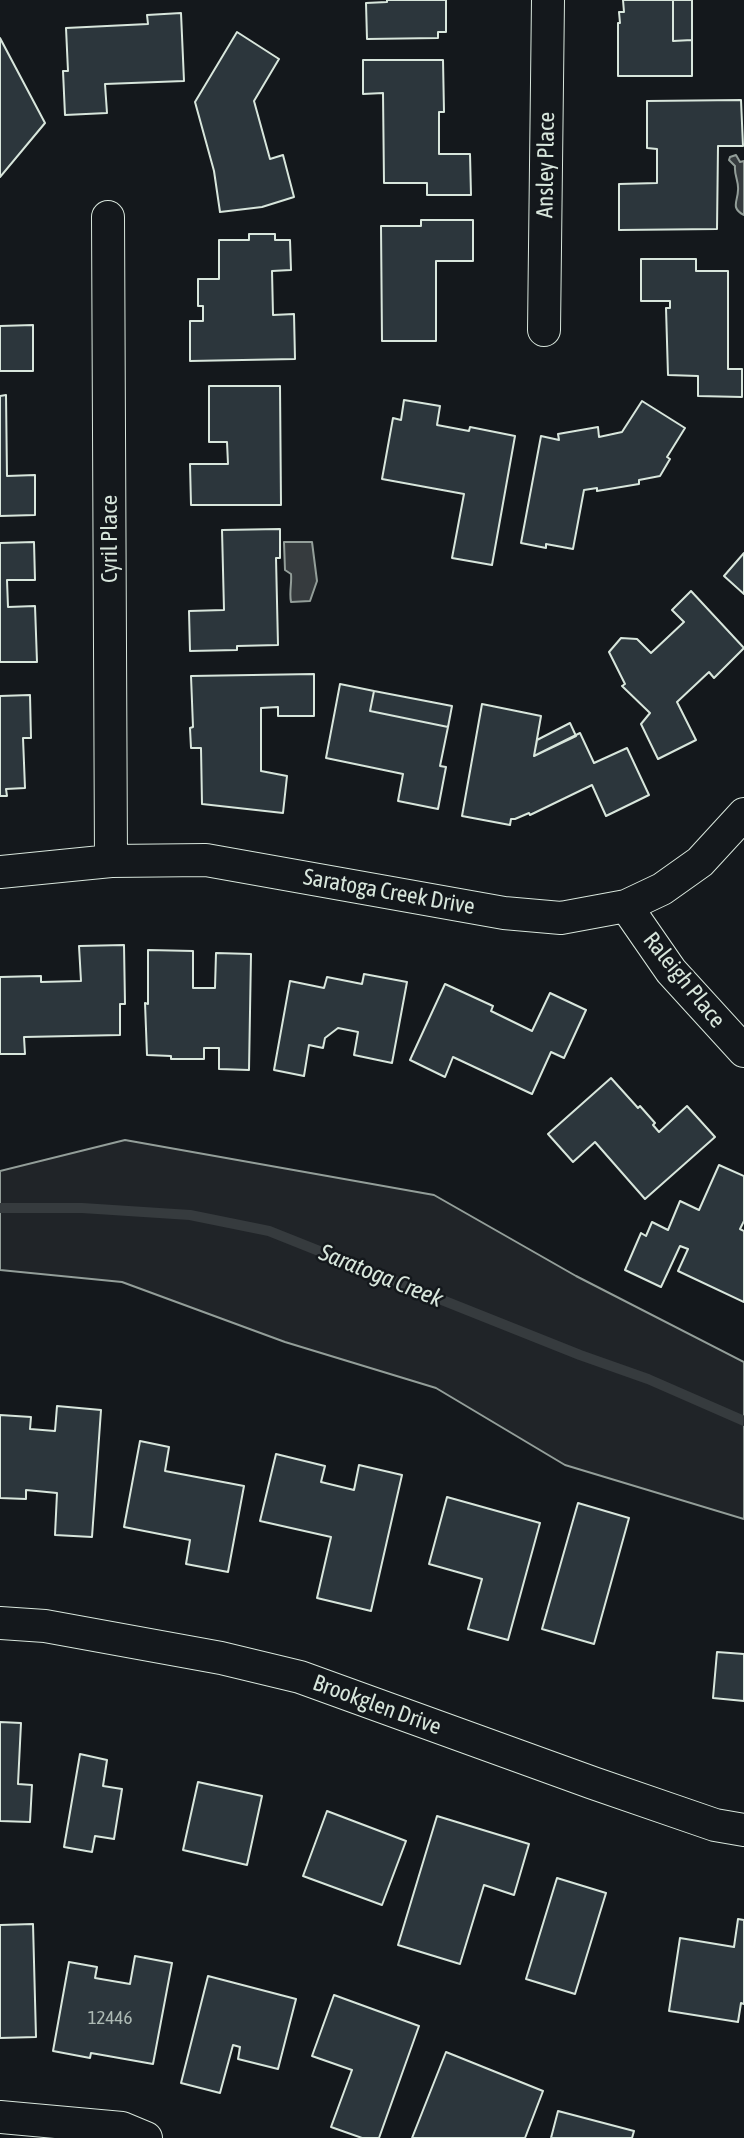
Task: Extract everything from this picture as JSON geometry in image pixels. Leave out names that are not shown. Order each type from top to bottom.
[{"type":"street","name":"Ansley Place","points":[[544,330],[548,0]]},
{"type":"street","name":"Cyril Place","points":[[108,217],[111,861]]},
{"type":"street","name":"Saratoga Creek Drive","points":[[0,872],[111,861],[206,860],[504,913],[561,918],[626,906],[662,889],[699,862],[744,814]]},
{"type":"street","name":"Raleigh Place","points":[[626,906],[671,971],[744,1051]]},
{"type":"street","name":"Brookglen Drive","points":[[0,1623],[59,1629],[221,1658],[300,1677],[593,1783],[715,1825],[744,1830]]},
{"type":"street","points":[[0,2117],[122,2128],[146,2138]]},
{"type":"shaded area","points":[[736,155],[740,162],[744,161],[744,215],[736,207],[738,184],[735,166],[729,160]]},
{"type":"shaded area","points":[[284,542],[312,542],[317,581],[310,601],[291,602],[291,574],[285,570]]},
{"type":"shaded area","points":[[125,1140],[434,1195],[576,1276],[744,1362],[744,1519],[565,1465],[436,1388],[285,1342],[122,1282],[0,1270],[0,1171]]},
{"type":"building","points":[[387,0],[446,0],[446,32],[438,32],[438,38],[367,39],[366,3]]},
{"type":"building","points":[[623,0],[673,0],[673,41],[692,40],[692,76],[618,76],[618,23],[619,12],[624,12]]},
{"type":"building","points":[[673,0],[692,0],[692,40],[673,41]]},
{"type":"building","points":[[181,13],[184,81],[105,84],[107,113],[65,115],[63,71],[68,71],[66,28],[148,24],[147,15]]},
{"type":"building","points":[[237,32],[279,59],[254,101],[270,159],[283,155],[294,197],[262,207],[220,212],[214,171],[195,102]]},
{"type":"building","points":[[0,38],[45,123],[0,177]]},
{"type":"building","points":[[363,60],[443,60],[444,112],[439,112],[439,154],[470,154],[471,195],[427,195],[427,183],[384,183],[383,93],[363,94]]},
{"type":"building","points":[[741,100],[743,146],[718,146],[717,229],[619,230],[619,184],[657,183],[657,149],[647,148],[647,101]]},
{"type":"building","points":[[421,220],[473,220],[473,261],[436,261],[436,341],[382,341],[381,226],[421,226]]},
{"type":"building","points":[[249,234],[275,234],[275,240],[290,240],[291,270],[272,271],[273,315],[294,314],[295,359],[190,361],[190,321],[203,321],[203,306],[198,306],[198,279],[219,279],[219,240],[249,240]]},
{"type":"building","points":[[641,259],[696,259],[696,271],[728,271],[728,369],[742,369],[742,397],[698,396],[698,376],[668,375],[666,308],[670,308],[670,301],[641,301]]},
{"type":"building","points":[[33,325],[33,371],[0,371],[0,326]]},
{"type":"building","points":[[209,386],[280,386],[281,505],[191,505],[190,464],[228,464],[227,442],[209,442]]},
{"type":"building","points":[[6,395],[7,476],[35,475],[35,515],[0,516],[0,396]]},
{"type":"building","points":[[404,400],[440,406],[437,425],[469,431],[470,427],[515,436],[492,565],[452,558],[464,494],[382,479],[393,418],[401,420]]},
{"type":"building","points":[[642,401],[685,428],[667,457],[670,459],[660,476],[639,480],[639,484],[597,491],[597,488],[584,490],[573,549],[546,544],[546,548],[521,543],[541,436],[559,440],[558,434],[598,427],[599,437],[622,432]]},
{"type":"building","points":[[280,529],[280,558],[276,558],[278,645],[237,646],[237,650],[190,651],[189,611],[224,610],[222,530]]},
{"type":"building","points":[[34,542],[35,580],[7,580],[8,607],[35,606],[37,662],[0,662],[0,543]]},
{"type":"building","points":[[744,553],[744,594],[724,576]]},
{"type":"building","points":[[691,591],[744,648],[714,678],[709,672],[677,702],[696,740],[658,759],[641,724],[650,713],[622,686],[625,684],[609,652],[621,638],[637,639],[651,653],[684,622],[672,610]]},
{"type":"building","points":[[314,674],[314,716],[278,716],[278,707],[261,708],[261,771],[287,776],[283,813],[202,804],[201,748],[191,748],[191,676]]},
{"type":"building","points":[[340,684],[374,691],[370,711],[448,727],[440,766],[446,767],[438,809],[398,801],[403,774],[326,758]]},
{"type":"building","points":[[374,691],[452,706],[448,727],[370,711]]},
{"type":"building","points":[[30,695],[31,738],[23,738],[25,788],[6,789],[7,796],[0,796],[0,696]]},
{"type":"building","points":[[482,704],[541,716],[534,756],[580,733],[594,763],[627,748],[649,795],[606,816],[592,785],[530,815],[529,813],[511,819],[510,825],[462,816]]},
{"type":"building","points":[[570,723],[576,736],[534,756],[537,740]]},
{"type":"building","points":[[124,945],[125,1004],[120,1004],[120,1035],[24,1037],[25,1054],[0,1054],[0,977],[41,976],[41,982],[81,981],[79,946]]},
{"type":"building","points":[[148,950],[193,951],[193,988],[215,988],[216,953],[251,954],[249,1070],[219,1069],[219,1048],[204,1048],[204,1059],[171,1059],[171,1056],[147,1055],[145,1003],[148,1004]]},
{"type":"building","points":[[364,974],[407,982],[392,1063],[354,1055],[358,1032],[338,1028],[325,1038],[323,1048],[309,1045],[304,1076],[274,1070],[290,981],[324,988],[327,977],[362,984]]},
{"type":"building","points":[[445,984],[493,1006],[491,1011],[532,1031],[550,993],[586,1010],[564,1058],[551,1052],[532,1094],[453,1057],[445,1077],[410,1060]]},
{"type":"building","points":[[611,1078],[638,1108],[640,1106],[659,1132],[687,1106],[715,1137],[645,1199],[595,1142],[573,1162],[548,1134]]},
{"type":"building","points":[[719,1165],[744,1176],[744,1221],[740,1229],[744,1231],[744,1302],[678,1271],[688,1249],[680,1246],[661,1287],[625,1270],[641,1233],[646,1236],[652,1222],[668,1230],[680,1201],[699,1210]]},
{"type":"building","points":[[57,1406],[101,1410],[92,1537],[55,1535],[57,1493],[26,1490],[26,1499],[0,1498],[0,1415],[31,1417],[30,1429],[55,1431]]},
{"type":"building","points":[[140,1441],[169,1447],[165,1471],[244,1486],[228,1572],[186,1564],[190,1540],[124,1527]]},
{"type":"building","points":[[276,1454],[325,1466],[321,1482],[354,1490],[359,1465],[402,1475],[371,1611],[317,1598],[331,1537],[260,1521]]},
{"type":"building","points":[[447,1497],[540,1523],[508,1640],[468,1629],[482,1579],[429,1564]]},
{"type":"building","points":[[578,1503],[629,1518],[594,1644],[542,1629]]},
{"type":"building","points":[[717,1652],[744,1654],[744,1701],[713,1698]]},
{"type":"building","points":[[0,1722],[21,1723],[18,1784],[32,1785],[30,1822],[0,1821]]},
{"type":"building","points":[[80,1754],[107,1760],[103,1786],[122,1789],[114,1839],[95,1836],[92,1852],[64,1847]]},
{"type":"building","points":[[198,1782],[262,1796],[247,1865],[183,1850]]},
{"type":"building","points":[[327,1811],[406,1841],[382,1905],[303,1876]]},
{"type":"building","points":[[437,1816],[529,1844],[514,1895],[484,1885],[460,1964],[398,1945]]},
{"type":"building","points":[[557,1878],[606,1893],[575,1994],[526,1979]]},
{"type":"building","points":[[738,1919],[744,1920],[744,2004],[741,2003],[738,2022],[669,2011],[680,1938],[734,1947]]},
{"type":"building","points":[[33,1924],[36,2037],[0,2038],[0,1925]]},
{"type":"building","points":[[135,1956],[172,1963],[153,2064],[91,2053],[90,2058],[53,2051],[69,1962],[97,1967],[95,1978],[130,1984]]},
{"type":"building","points":[[208,1976],[296,1999],[278,2069],[238,2059],[240,2047],[233,2045],[220,2093],[181,2083]]},
{"type":"building","points":[[334,1995],[419,2026],[379,2138],[362,2138],[331,2127],[352,2070],[312,2056]]},
{"type":"building","points":[[446,2052],[543,2091],[525,2138],[412,2138]]},
{"type":"building","points":[[558,2111],[634,2131],[632,2138],[551,2138]]},
{"type":"waterway","name":"Saratoga Creek","points":[[0,1208],[82,1208],[190,1215],[269,1231],[580,1355],[648,1379],[744,1421]]}]
